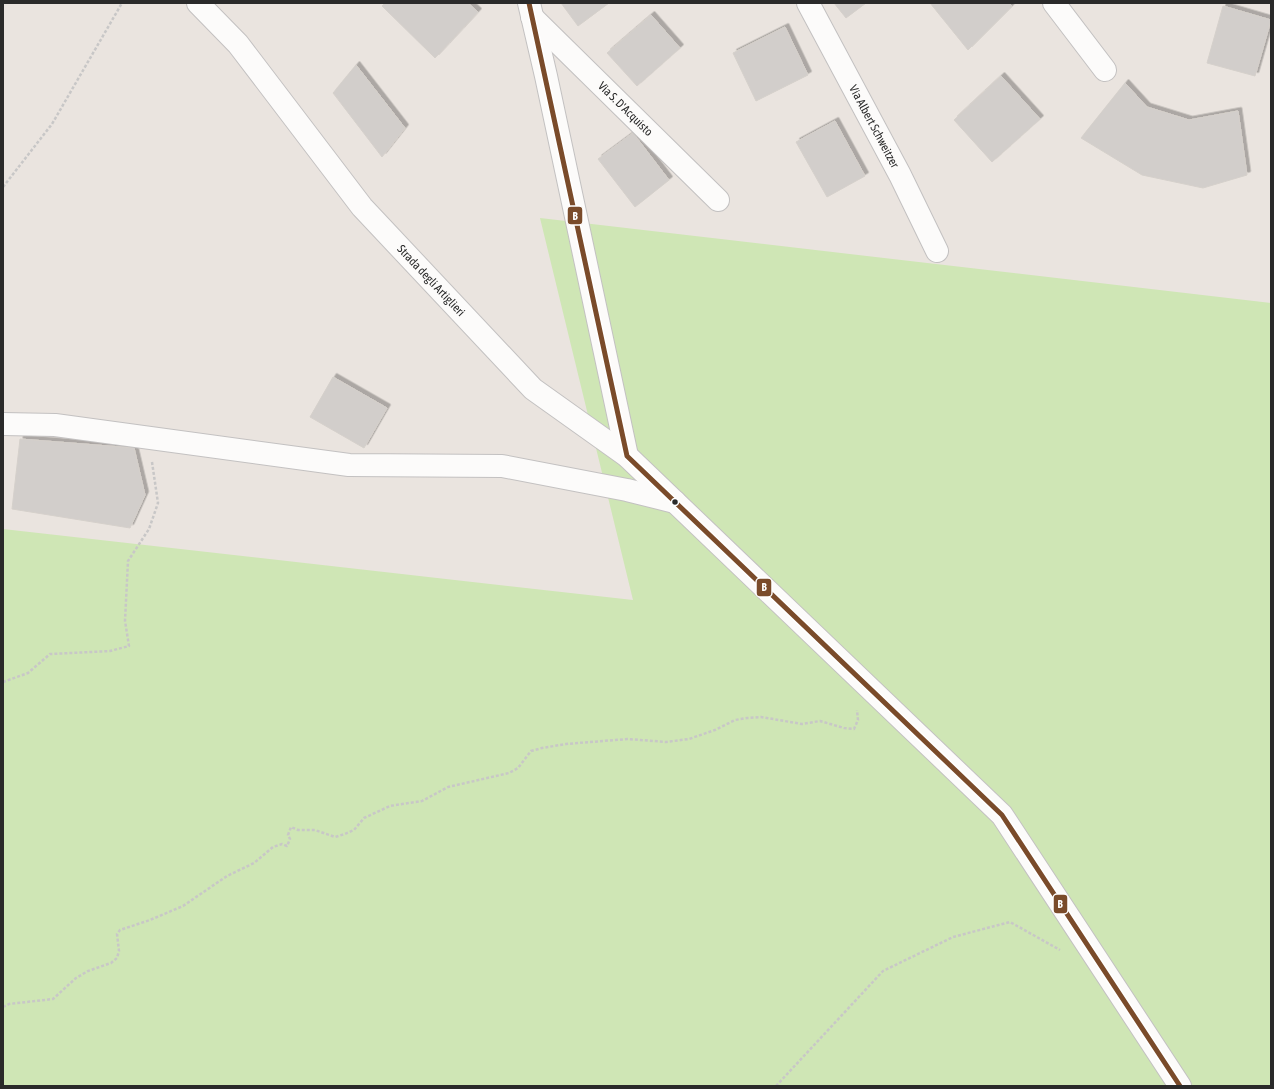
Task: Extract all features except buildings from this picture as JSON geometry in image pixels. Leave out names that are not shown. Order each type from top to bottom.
[{"type":"street","name":"Strada degli Artiglieri","points":[[198,3],[238,44],[362,207],[528,384],[627,456],[1002,815],[1180,1086]]},
{"type":"street","name":"Via Albert Schweitzer","points":[[808,3],[896,168],[937,251]]},
{"type":"street","points":[[1054,3],[1105,70]]},
{"type":"street","points":[[531,10],[627,456]]},
{"type":"street","name":"Via S. D'Acquisto","points":[[531,10],[718,200]]},
{"type":"street","points":[[3,424],[55,425],[349,464],[502,466],[627,490],[676,503]]},
{"type":"path","points":[[3,187],[52,124],[122,3]]},
{"type":"path","points":[[3,682],[28,673],[50,654],[110,651],[129,646],[125,621],[128,561],[149,529],[158,503],[148,437]]},
{"type":"path","points":[[3,1007],[9,1004],[54,999],[76,978],[111,963],[117,958],[119,951],[117,934],[120,930],[150,920],[183,906],[227,876],[254,863],[273,847],[282,844],[287,846],[290,839],[288,835],[291,827],[298,830],[315,830],[335,837],[345,834],[354,830],[364,818],[390,806],[422,801],[448,787],[509,773],[518,768],[532,751],[542,748],[566,744],[628,739],[666,742],[689,740],[735,720],[761,717],[793,723],[820,721],[844,728],[854,729],[858,720],[858,705],[862,702],[886,704]]},
{"type":"path","points":[[776,1086],[883,971],[953,937],[1010,922],[1062,951]]},
{"type":"green space","points":[[540,218],[1271,303],[1271,1086],[3,1086],[3,529],[633,600]]},
{"type":"transit line","name":"B","points":[[529,3],[627,456],[1002,815],[1180,1086]]}]
